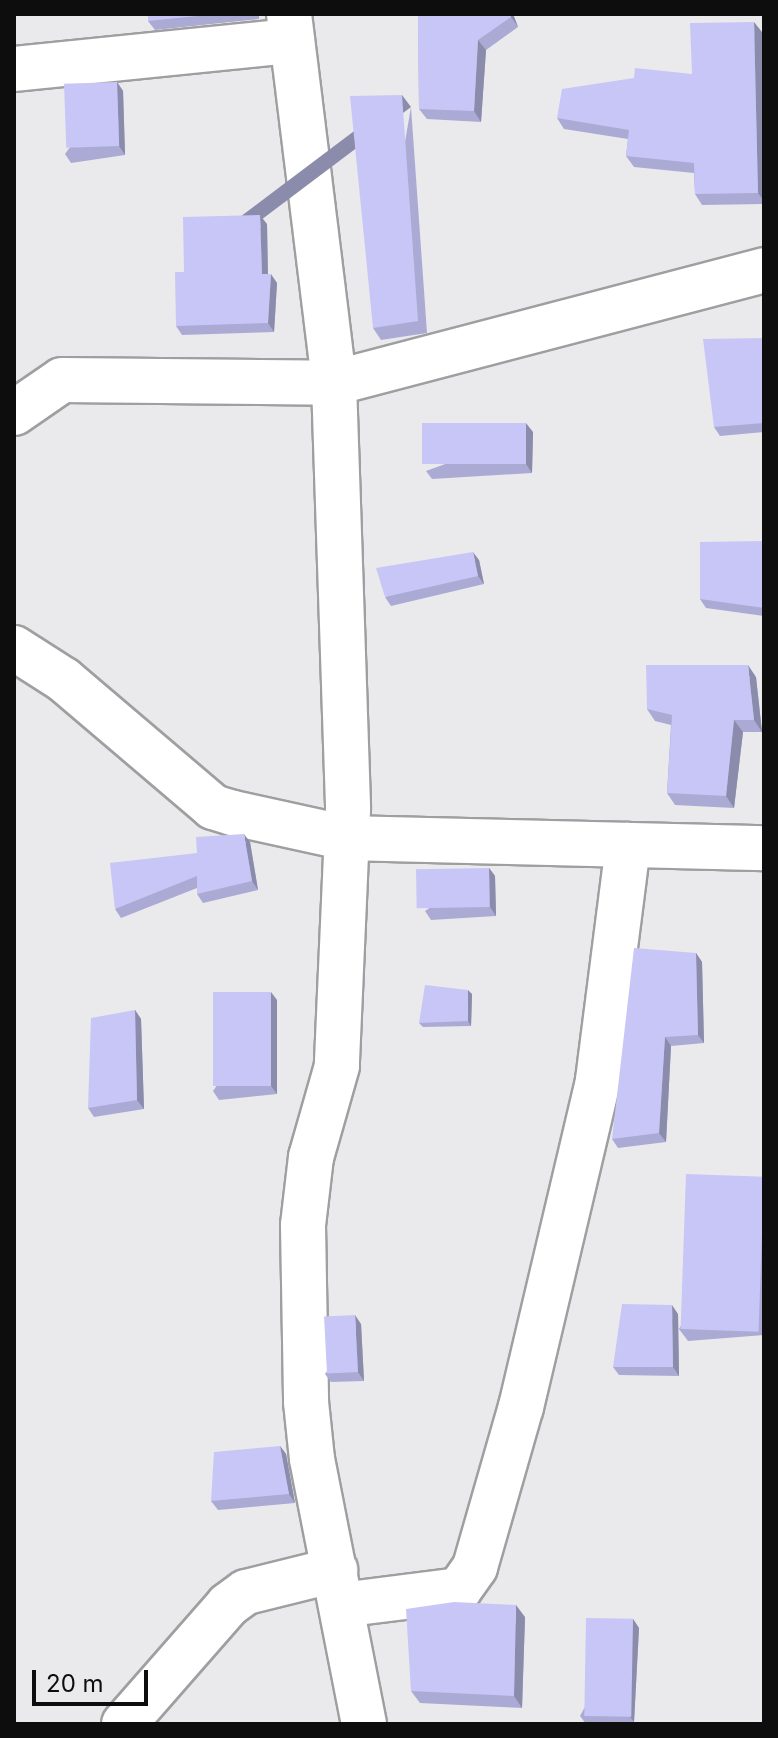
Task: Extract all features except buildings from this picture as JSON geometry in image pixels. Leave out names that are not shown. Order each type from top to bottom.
[{"type":"street","points":[[14,69],[290,27],[334,383],[344,563],[347,838],[337,1066],[311,1157],[303,1225],[306,1402],[364,1724]]},
{"type":"street","points":[[18,408],[62,380],[334,383],[764,270]]},
{"type":"street","points":[[14,648],[64,680],[213,807],[347,838],[764,848]]},
{"type":"street","points":[[124,1724],[228,1605],[246,1592],[338,1587],[459,1590],[475,1567],[521,1407],[598,1080],[628,845]]}]
